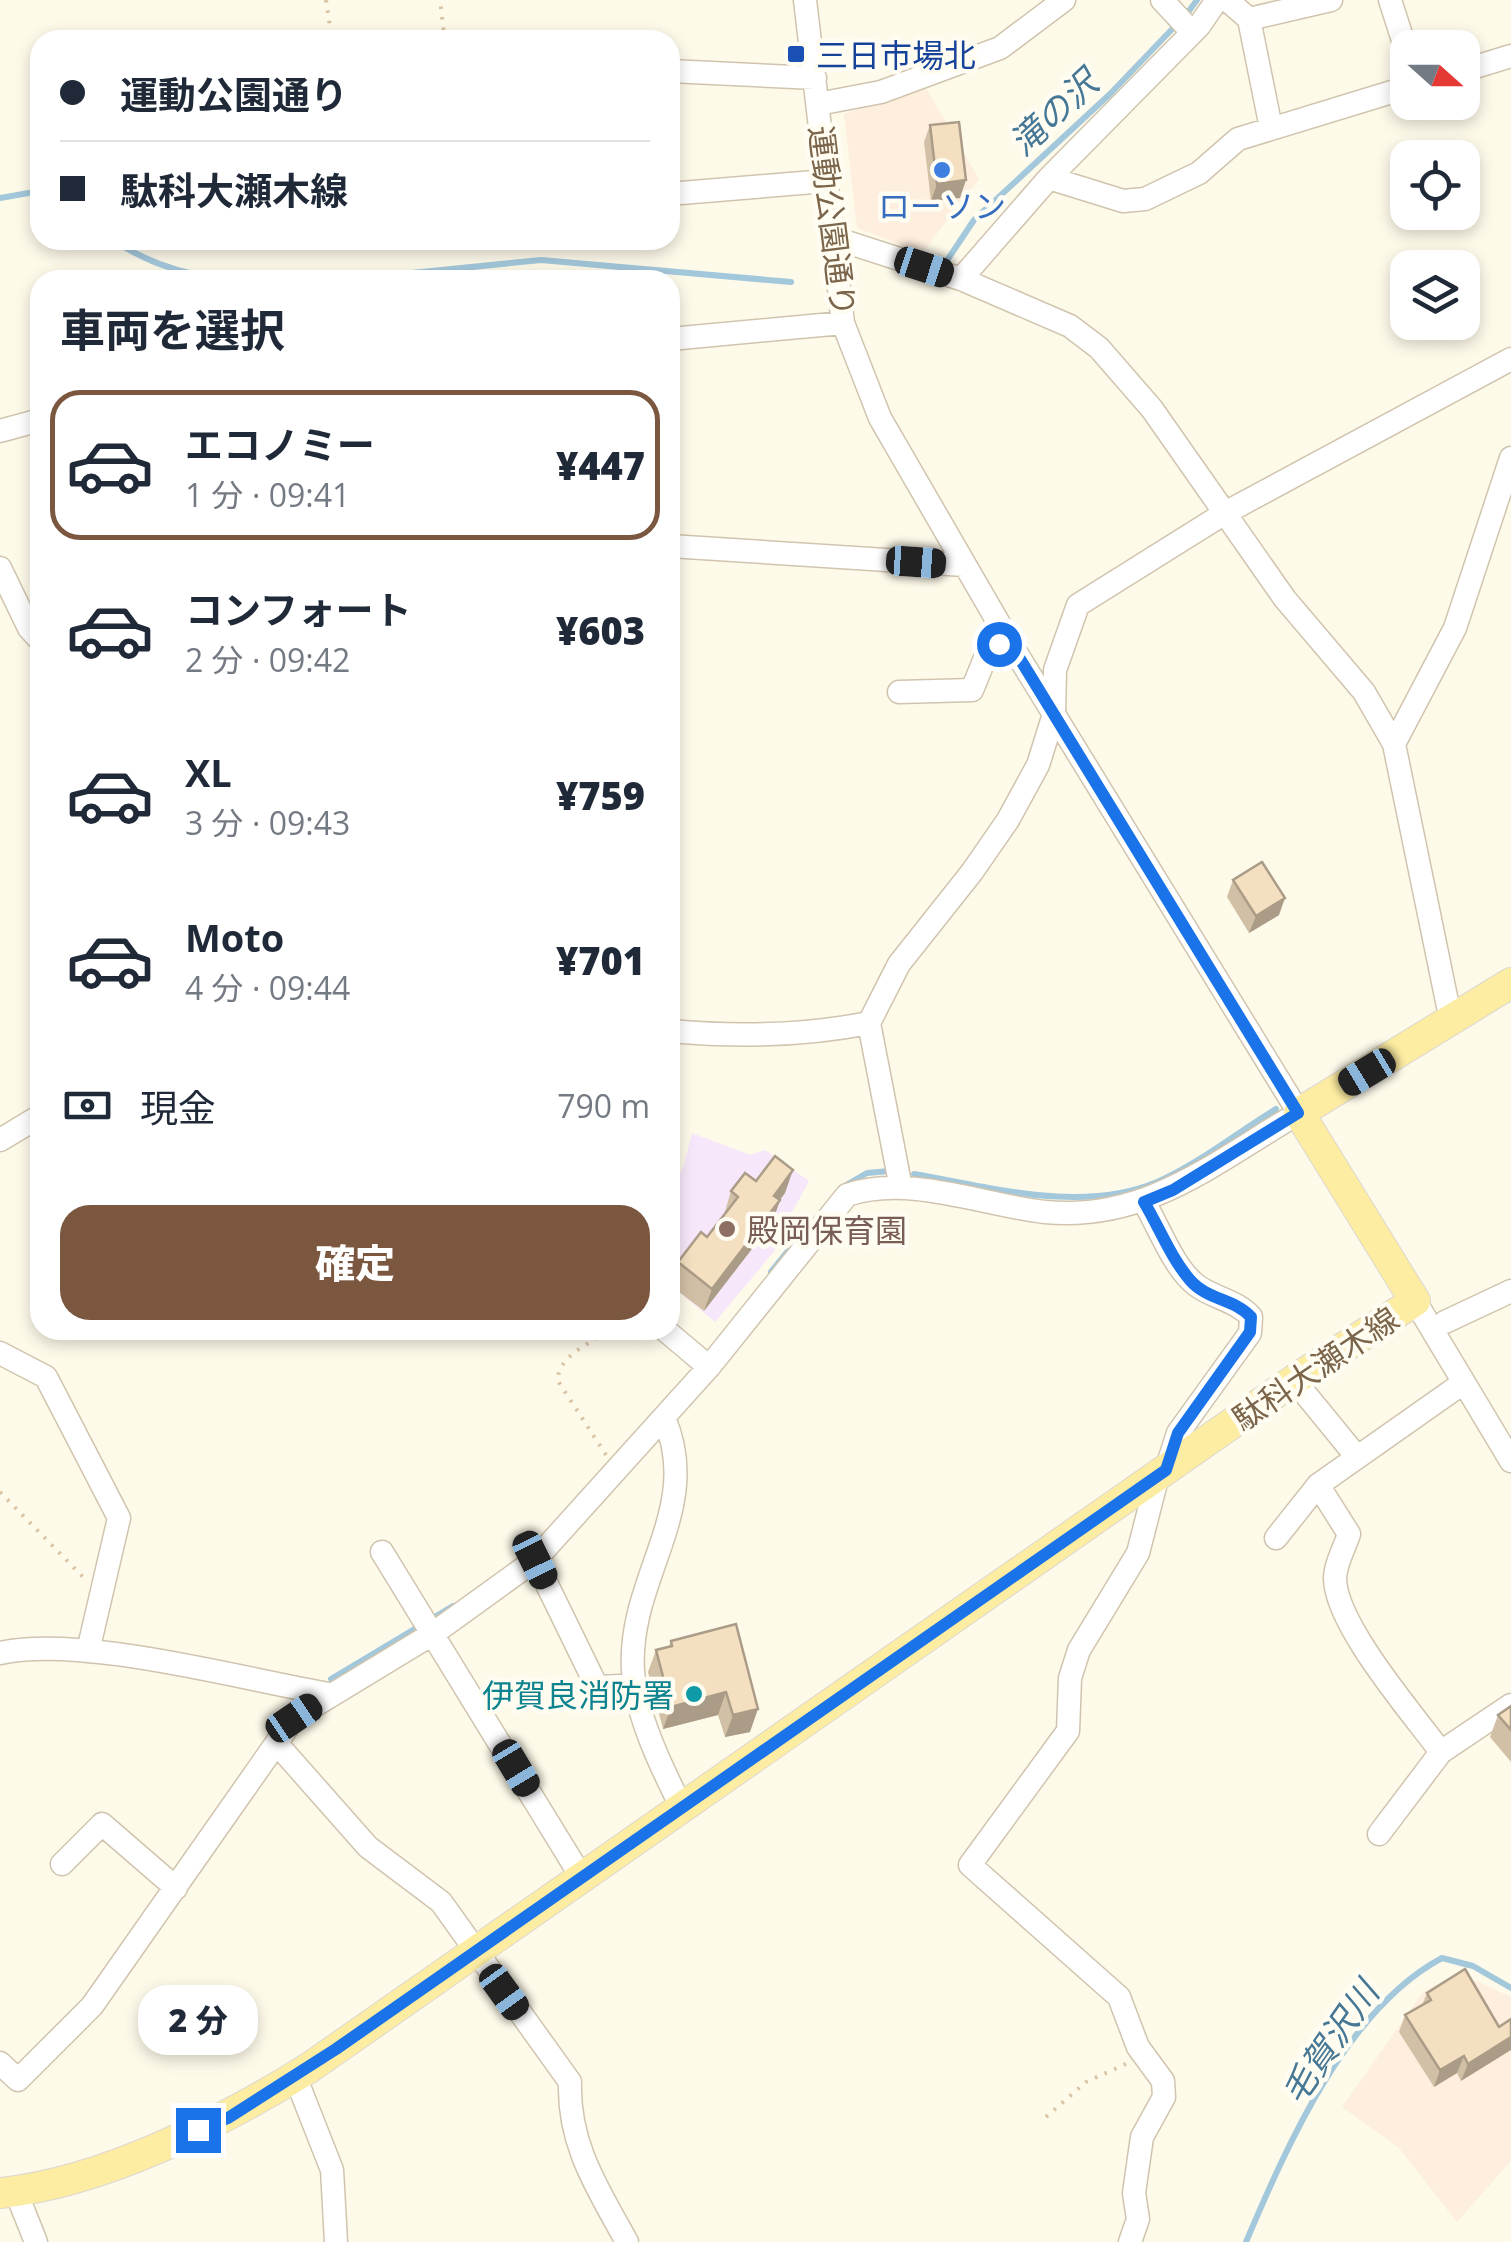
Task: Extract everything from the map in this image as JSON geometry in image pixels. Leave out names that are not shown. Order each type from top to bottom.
[{"type":"main road","points":[[1298,1113],[1511,983]]},
{"type":"main road","name":"運動公園通り","points":[[1298,1113],[1415,1301]]},
{"type":"main road","name":"駄科大瀬木線","points":[[8,2192],[168,2142],[228,2118],[295,2076],[1294,1380],[1415,1301]]},
{"type":"street","name":"運動公園通り","points":[[805,0],[843,322],[880,418],[1009,641],[1298,1113]]},
{"type":"street","points":[[818,104],[882,92],[1000,48],[1064,0]]},
{"type":"street","points":[[960,278],[1049,178],[1179,18],[1218,0]]},
{"type":"street","points":[[1227,0],[1249,19],[1270,128]]},
{"type":"street","points":[[1249,19],[1330,0]]},
{"type":"street","points":[[1390,0],[1400,30]]},
{"type":"street","points":[[1480,65],[1511,56]]},
{"type":"street","points":[[680,71],[815,78]]},
{"type":"street","points":[[1049,178],[1124,200],[1146,199],[1199,173],[1238,140],[1390,92]]},
{"type":"street","points":[[682,192],[826,180]]},
{"type":"street","points":[[831,237],[960,278],[1070,326],[1099,348],[1152,409],[1285,599],[1364,692],[1394,744],[1450,1021]]},
{"type":"street","points":[[680,338],[843,322]]},
{"type":"street","points":[[900,1188],[869,1023],[918,935],[972,872],[1008,820],[1038,765],[1054,714],[1054,670],[1078,605],[1225,513],[1511,358]]},
{"type":"street","points":[[0,431],[30,423]]},
{"type":"street","points":[[1394,744],[1455,628],[1511,458]]},
{"type":"street","points":[[680,547],[964,564]]},
{"type":"street","points":[[0,568],[30,629]]},
{"type":"street","points":[[899,692],[972,690],[990,646],[1009,641]]},
{"type":"street","points":[[680,1032],[717,1035],[826,1032],[869,1023]]},
{"type":"street","points":[[0,2063],[18,2080],[80,2018],[294,1718],[535,1560],[709,1366],[848,1195],[872,1186],[900,1188],[1049,1212],[1144,1202],[1173,1190],[1298,1113]]},
{"type":"street","points":[[0,1140],[30,1122]]},
{"type":"street","points":[[1130,2242],[1138,2218],[1134,2193],[1142,2138],[1164,2096],[1164,2081],[1138,2046],[1119,1997],[970,1865],[1068,1731],[1070,1678],[1079,1650],[1138,1553],[1178,1433],[1250,1332],[1251,1317],[1243,1308],[1217,1300],[1190,1280],[1144,1202]]},
{"type":"street","points":[[1446,1322],[1511,1291]]},
{"type":"street","name":"運動公園通り","points":[[1415,1301],[1511,1461]]},
{"type":"street","points":[[677,1340],[709,1366]]},
{"type":"street","points":[[0,1353],[46,1377],[120,1518],[88,1651]]},
{"type":"street","points":[[1294,1380],[1357,1457]]},
{"type":"street","points":[[1276,1538],[1318,1485],[1463,1382]]},
{"type":"street","points":[[664,1418],[678,1448],[677,1493],[644,1589],[633,1672],[647,1723],[682,1808]]},
{"type":"street","points":[[1318,1485],[1349,1534],[1335,1575],[1338,1600],[1378,1668],[1440,1752]]},
{"type":"street","points":[[382,1552],[582,1878]]},
{"type":"street","points":[[535,1560],[596,1687],[620,1686]]},
{"type":"street","points":[[0,1653],[24,1648],[88,1651],[329,1694]]},
{"type":"street","points":[[1379,1834],[1440,1752],[1511,1705]]},
{"type":"street","points":[[277,1744],[368,1847],[441,1902],[570,2082],[569,2112],[576,2145],[627,2242]]},
{"type":"street","points":[[62,1864],[102,1824],[176,1888]]},
{"type":"street","points":[[295,2076],[332,2170],[336,2242]]},
{"type":"street","points":[[8,2192],[36,2242]]},
{"type":"path","points":[[326,0],[330,30]]},
{"type":"path","points":[[440,0],[444,30]]},
{"type":"path","points":[[595,1340],[564,1361],[557,1372],[558,1382],[606,1456]]},
{"type":"path","points":[[0,1492],[101,1596]]},
{"type":"path","points":[[1046,2117],[1086,2082],[1108,2069],[1134,2062],[1156,2070]]},
{"type":"shaded area","points":[[926,88],[979,179],[922,253],[857,228],[844,114]]},
{"type":"shaded area","name":"殿岡保育園","points":[[692,1133],[750,1155],[765,1150],[809,1181],[784,1227],[787,1236],[715,1322],[680,1293],[683,1168]]},
{"type":"shaded area","points":[[1446,1980],[1477,1981],[1511,1997],[1511,2161],[1457,2222],[1399,2148],[1342,2107],[1423,1992]]},
{"type":"building","points":[[959,122],[966,180],[937,184],[930,125]]},
{"type":"building","points":[[1262,862],[1285,898],[1256,916],[1233,880]]},
{"type":"building","points":[[775,1156],[793,1170],[774,1196],[780,1200],[712,1289],[680,1264],[680,1259],[701,1232],[707,1237],[738,1197],[731,1191],[745,1173],[756,1181]]},
{"type":"building","points":[[736,1624],[758,1709],[733,1715],[726,1692],[671,1707],[656,1650],[672,1646],[671,1641]]},
{"type":"building","points":[[1511,1706],[1511,1730],[1498,1715]]},
{"type":"building","points":[[1465,1969],[1499,2027],[1511,2019],[1511,2037],[1468,2064],[1464,2056],[1440,2070],[1405,2015],[1431,2000],[1427,1993]]},
{"type":"waterway","name":"滝の沢","points":[[1186,15],[1197,0]]},
{"type":"waterway","name":"滝の沢","points":[[946,262],[974,220],[1110,94],[1177,24]]},
{"type":"waterway","name":"滝の沢","points":[[0,198],[30,193]]},
{"type":"waterway","name":"滝の沢","points":[[131,250],[178,270]]},
{"type":"waterway","name":"滝の沢","points":[[442,270],[541,260],[655,270]]},
{"type":"waterway","name":"滝の沢","points":[[680,272],[791,282]]},
{"type":"waterway","points":[[914,1174],[1036,1195],[1098,1196],[1128,1191],[1188,1166],[1276,1109]]},
{"type":"waterway","points":[[841,1188],[867,1173],[890,1171]]},
{"type":"waterway","points":[[771,1272],[788,1251]]},
{"type":"waterway","points":[[331,1679],[453,1606]]},
{"type":"waterway","name":"毛賀沢川","points":[[1246,2242],[1280,2164],[1323,2083],[1377,2010],[1408,1981],[1442,1958],[1473,1966],[1511,1988]]},
{"type":"place","name":"三日市場北","points":[[796,54]]},
{"type":"place","name":"ローソン","points":[[942,170]]},
{"type":"place","name":"殿岡保育園","points":[[727,1229]]},
{"type":"place","name":"伊賀良消防署","points":[[694,1694]]},
{"type":"route","points":[[198,2130],[228,2118],[336,2049],[1166,1470],[1178,1433],[1250,1332],[1251,1317],[1243,1308],[1217,1300],[1190,1280],[1144,1202],[1173,1190],[1298,1113],[1009,641],[999,644]]}]
